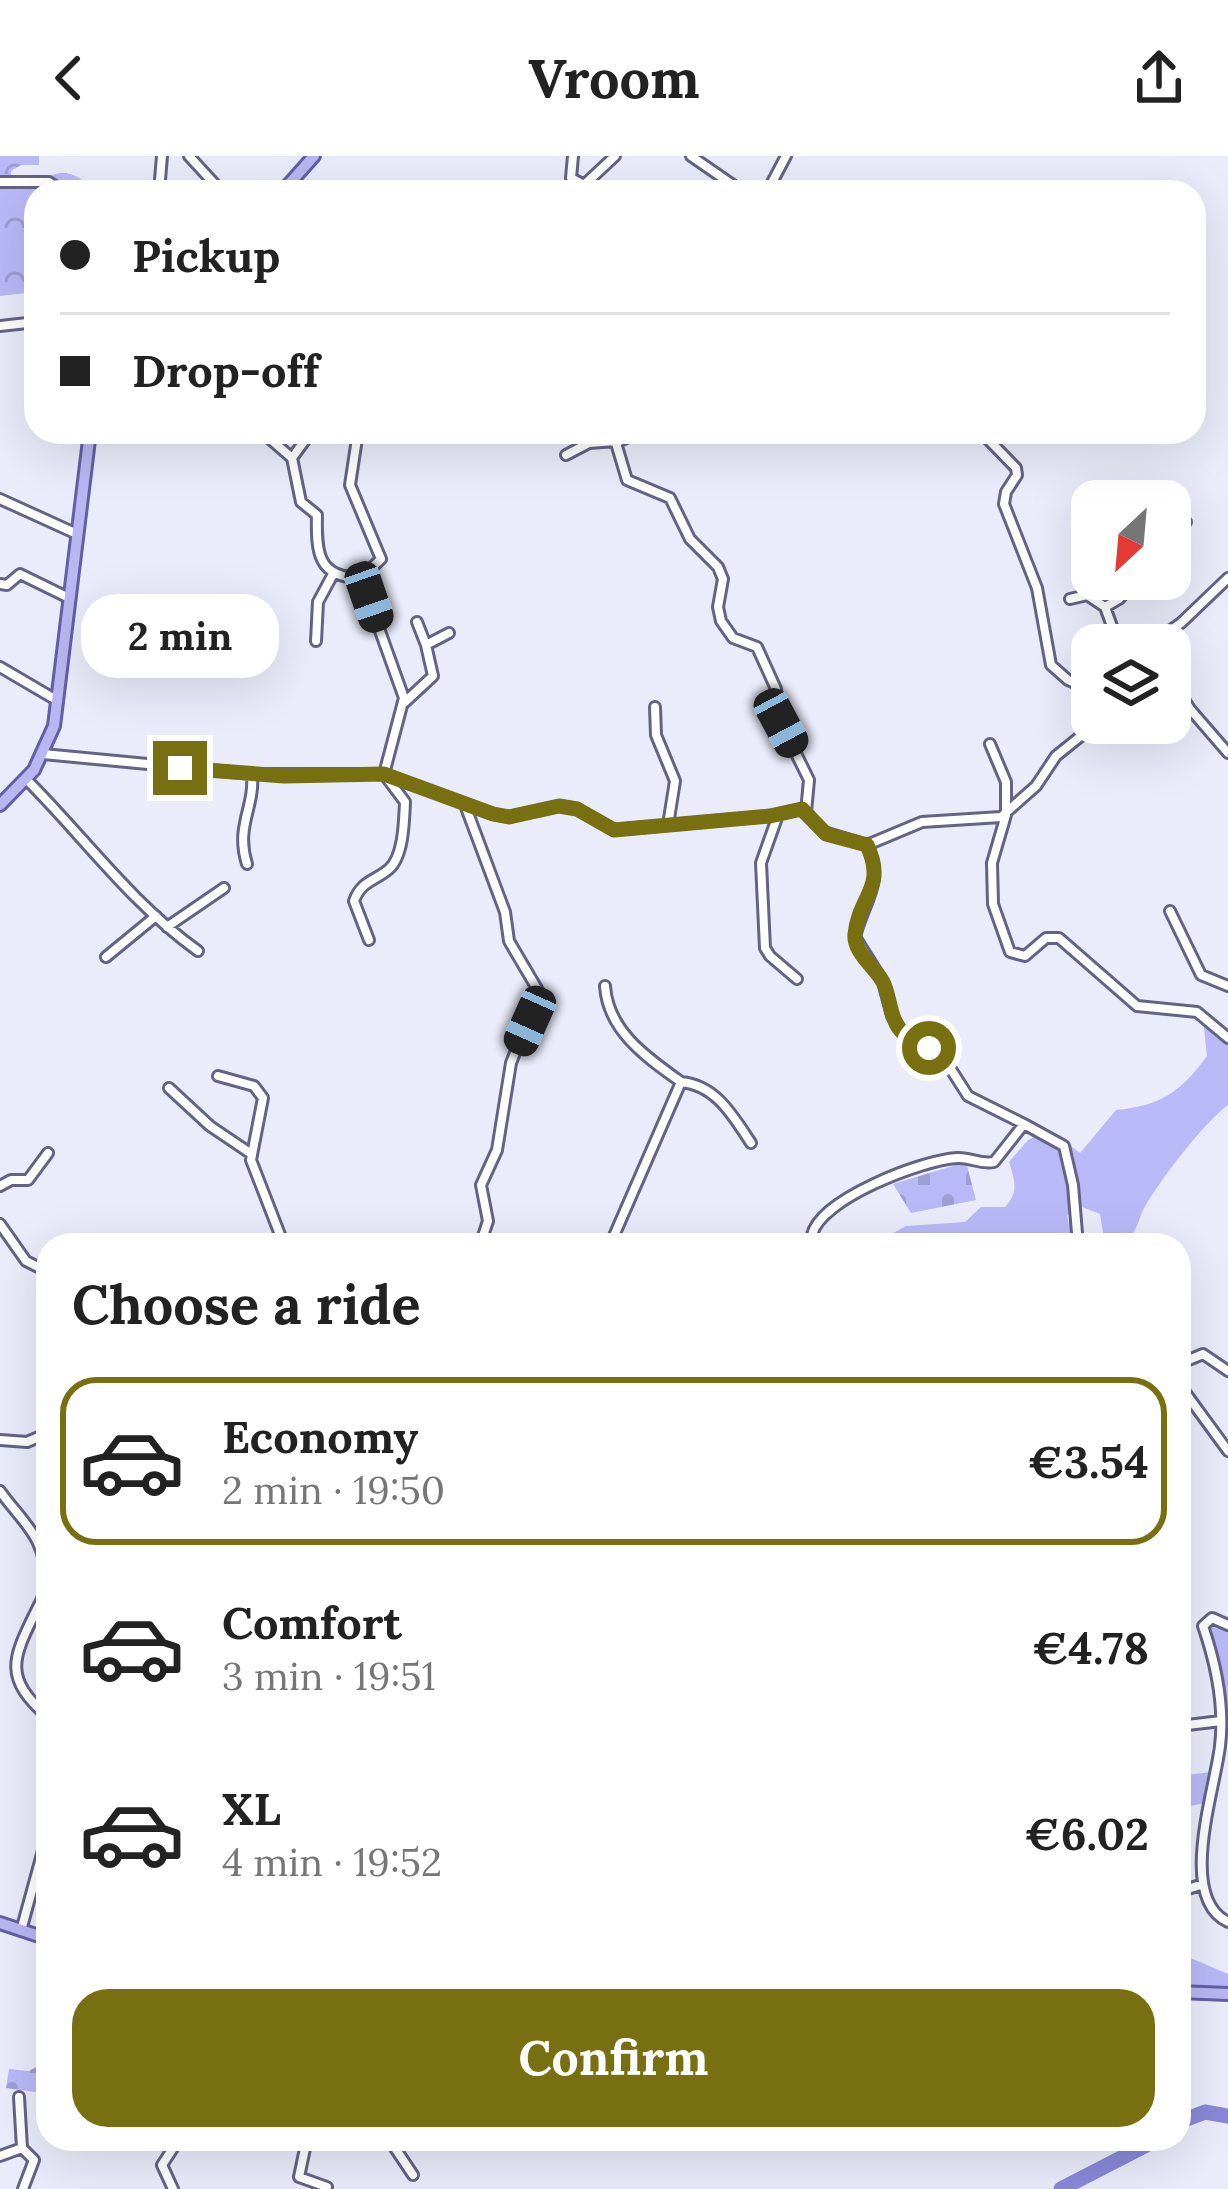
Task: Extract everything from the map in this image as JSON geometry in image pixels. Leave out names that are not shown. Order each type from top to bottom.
[{"type":"main road","points":[[293,180],[314,156]]},
{"type":"main road","points":[[0,805],[27,780],[44,754],[59,701],[89,444]]},
{"type":"main road","points":[[0,1923],[36,1933]]},
{"type":"main road","points":[[1191,1992],[1228,1994]]},
{"type":"street","points":[[189,156],[211,180]]},
{"type":"street","points":[[590,180],[616,156]]},
{"type":"street","points":[[691,156],[726,180]]},
{"type":"street","points":[[276,444],[292,458],[301,502],[316,513],[318,545],[332,576]]},
{"type":"street","points":[[292,458],[302,444]]},
{"type":"street","points":[[332,576],[361,578],[382,559],[350,485],[356,444]]},
{"type":"street","points":[[566,455],[588,444]]},
{"type":"street","points":[[615,444],[627,481],[670,498],[690,539],[718,567],[723,579],[718,615],[733,638],[757,647],[776,689],[781,723],[809,780],[806,812]]},
{"type":"street","points":[[992,444],[1017,472],[1004,504],[1037,588],[1052,665],[1071,681]]},
{"type":"street","points":[[0,499],[79,535]]},
{"type":"street","points":[[0,584],[7,585],[20,574],[70,598]]},
{"type":"street","points":[[316,640],[317,605],[332,576]]},
{"type":"street","points":[[361,578],[404,703]]},
{"type":"street","points":[[1180,624],[1228,578]]},
{"type":"street","points":[[1070,598],[1088,595],[1105,607],[1111,624]]},
{"type":"street","points":[[1105,607],[1116,600]]},
{"type":"street","points":[[384,774],[404,703],[433,676],[417,622]]},
{"type":"street","points":[[426,645],[448,633]]},
{"type":"street","points":[[0,667],[59,701]]},
{"type":"street","points":[[655,707],[656,735],[675,781],[668,825]]},
{"type":"street","points":[[1191,710],[1228,753]]},
{"type":"street","points":[[991,743],[1005,776],[1006,815],[992,863],[993,904],[1010,952],[1025,956],[1046,938],[1055,937],[1137,1006],[1197,1012],[1228,1038]]},
{"type":"street","points":[[44,754],[252,774],[384,774],[509,817],[559,806],[577,809],[614,830],[798,809],[826,834],[867,845],[922,823],[1006,815],[1071,744]]},
{"type":"street","points":[[247,864],[241,833],[254,786],[252,774]]},
{"type":"street","points":[[369,940],[355,910],[355,897],[368,880],[394,863],[405,807],[400,791],[384,774]]},
{"type":"street","points":[[27,780],[94,856],[198,951]]},
{"type":"street","points":[[464,804],[505,912],[509,941],[539,992],[511,1063],[497,1150],[481,1185],[488,1221],[484,1233]]},
{"type":"street","points":[[778,814],[760,863],[765,948],[797,979]]},
{"type":"street","points":[[867,845],[875,861],[876,879],[855,937],[883,982],[897,1025],[945,1060],[968,1096],[1064,1146],[1077,1233]]},
{"type":"street","points":[[167,927],[224,888]]},
{"type":"street","points":[[1170,911],[1202,975],[1228,986]]},
{"type":"street","points":[[106,957],[156,916]]},
{"type":"street","points":[[605,986],[607,1007],[635,1046],[681,1082],[708,1089],[751,1143]]},
{"type":"street","points":[[218,1076],[261,1093],[263,1107],[250,1153]]},
{"type":"street","points":[[615,1233],[681,1082]]},
{"type":"street","points":[[170,1088],[210,1126],[250,1153],[280,1233]]},
{"type":"street","points":[[812,1233],[816,1223],[877,1182],[953,1158],[992,1163],[1024,1124]]},
{"type":"street","points":[[0,1186],[28,1180],[48,1154]]},
{"type":"street","points":[[0,1224],[26,1261],[36,1266]]},
{"type":"street","points":[[1191,1359],[1202,1354],[1228,1371]]},
{"type":"street","points":[[1191,1400],[1228,1451]]},
{"type":"street","points":[[0,1440],[36,1438]]},
{"type":"street","points":[[0,1491],[36,1536]]},
{"type":"street","points":[[36,1615],[15,1663],[17,1681],[36,1705]]},
{"type":"street","points":[[1228,1625],[1212,1618],[1203,1626],[1215,1654],[1220,1721],[1204,1839],[1203,1884],[1209,1909],[1228,1922]]},
{"type":"street","points":[[1191,1725],[1220,1721]]},
{"type":"street","points":[[22,1927],[36,1876]]},
{"type":"street","points":[[1191,1888],[1203,1884]]},
{"type":"street","points":[[19,2097],[22,2149],[34,2160],[23,2189]]},
{"type":"street","points":[[0,2156],[22,2149]]},
{"type":"street","points":[[171,2151],[162,2165],[173,2189]]},
{"type":"street","points":[[304,2151],[299,2177],[327,2187]]},
{"type":"street","points":[[397,2151],[413,2176]]},
{"type":"green space","points":[[0,156],[39,156],[39,165],[21,165],[11,171],[11,182],[24,184],[24,293],[0,296]]},
{"type":"green space","points":[[56,174],[82,180],[37,180]]},
{"type":"green space","points":[[1203,1019],[1228,1042],[1228,1105],[1174,1165],[1133,1233],[1103,1233],[1100,1214],[1082,1207],[1067,1215],[1071,1233],[893,1233],[906,1226],[965,1222],[981,1207],[1005,1207],[1014,1186],[1009,1162],[1028,1140],[1040,1134],[1080,1153],[1116,1110],[1168,1095],[1207,1056]]},
{"type":"green space","points":[[966,1162],[976,1200],[911,1213],[893,1184]]},
{"type":"green space","points":[[1206,1620],[1228,1625],[1228,1729],[1221,1721]]},
{"type":"green space","points":[[1211,1772],[1205,1803],[1191,1806],[1191,1774]]},
{"type":"green space","points":[[1191,1958],[1228,1974],[1228,1987],[1191,1985]]},
{"type":"green space","points":[[36,2067],[36,2092],[6,2088],[9,2069]]},
{"type":"waterway","points":[[1191,2117],[1205,2112],[1228,2116]]},
{"type":"waterway","points":[[1061,2189],[1135,2151]]},
{"type":"route","points":[[180,768],[284,776],[384,774],[493,814],[509,817],[559,806],[577,809],[614,830],[802,809],[826,834],[867,845],[875,861],[876,879],[856,942],[883,982],[897,1025],[929,1048]]}]
